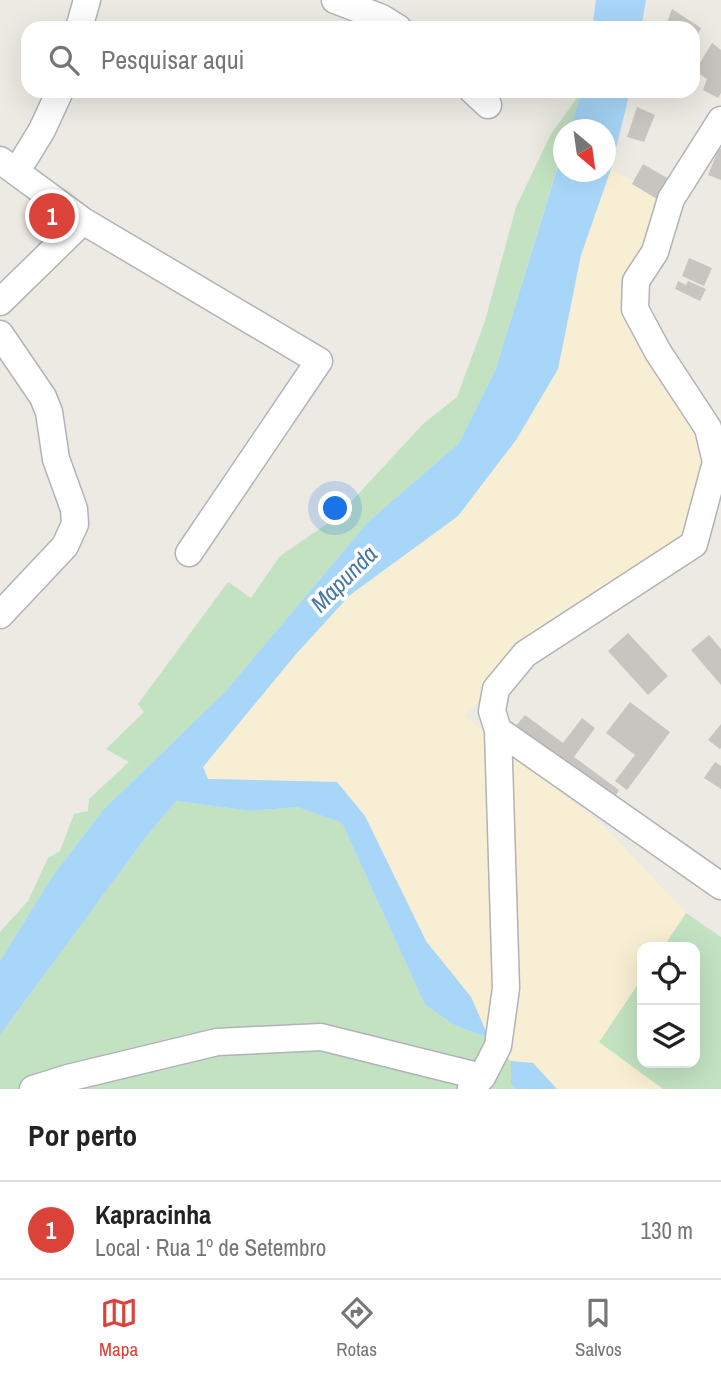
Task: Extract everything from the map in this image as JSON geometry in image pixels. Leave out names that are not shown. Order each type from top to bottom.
[{"type":"street","points":[[81,21],[87,0]]},
{"type":"street","points":[[335,0],[388,21]]},
{"type":"street","points":[[57,98],[42,130],[8,165],[83,221],[319,361],[189,553]]},
{"type":"street","points":[[33,1089],[217,1042],[321,1037],[476,1083],[498,1046],[506,988],[498,730],[492,711],[496,689],[525,654],[694,544],[716,462],[708,428],[635,309],[636,281],[655,252],[671,199],[721,120]]},
{"type":"street","points":[[0,302],[83,221]]},
{"type":"street","points":[[0,334],[43,397],[49,412],[56,458],[74,509],[75,524],[65,546],[0,615]]},
{"type":"street","points":[[498,730],[721,886]]},
{"type":"green space","points":[[577,98],[580,98],[573,119],[562,119]]},
{"type":"green space","points":[[553,131],[553,182],[496,368],[459,443],[368,522],[225,692],[104,809],[54,874],[0,961],[0,932],[28,901],[48,858],[60,851],[74,814],[88,811],[89,799],[129,762],[106,749],[144,712],[138,704],[228,582],[251,598],[280,556],[337,517],[423,424],[457,397],[485,321],[516,207]]},
{"type":"green space","points":[[176,801],[251,811],[297,807],[342,823],[425,1005],[456,1026],[489,1038],[511,1061],[511,1084],[516,1089],[0,1089],[0,1035],[146,837]]},
{"type":"green space","points":[[686,913],[721,937],[721,1089],[653,1089],[594,1049],[637,985],[637,1068],[700,1068],[700,942],[666,942]]},
{"type":"sand","points":[[616,172],[671,199],[635,308],[708,428],[694,544],[525,654],[465,716],[604,826],[686,913],[666,942],[637,942],[637,985],[599,1042],[663,1089],[557,1089],[533,1063],[511,1061],[489,1038],[471,997],[426,941],[365,816],[337,782],[208,779],[203,767],[296,654],[350,595],[458,516],[516,440],[558,369],[581,255],[606,182],[616,182]]},
{"type":"water","points":[[596,0],[646,0],[642,21],[593,21]]},
{"type":"water","points":[[580,98],[628,98],[616,148],[616,119],[573,119]]},
{"type":"water","name":"Mapunda","points":[[553,182],[606,182],[581,255],[558,369],[516,440],[458,516],[350,595],[296,654],[203,767],[208,779],[337,782],[365,816],[426,941],[471,997],[489,1038],[456,1026],[425,1005],[342,823],[297,807],[251,811],[176,801],[146,837],[0,1035],[0,961],[54,874],[104,809],[225,692],[368,522],[459,443],[496,368]]},
{"type":"water","points":[[511,1061],[533,1063],[557,1089],[516,1089],[511,1084]]},
{"type":"building","points":[[672,9],[690,21],[668,21]]},
{"type":"building","points":[[712,43],[721,50],[721,93],[718,98],[703,90],[707,79],[700,74],[700,63]]},
{"type":"building","points":[[637,107],[655,115],[644,142],[627,137]]},
{"type":"building","points":[[719,148],[721,149],[721,180],[708,175]]},
{"type":"building","points":[[643,164],[669,179],[657,199],[632,184]]},
{"type":"building","points":[[689,258],[712,268],[704,286],[682,276]]},
{"type":"building","points":[[678,281],[686,285],[688,281],[706,289],[700,301],[675,289]]},
{"type":"building","points":[[628,633],[668,676],[648,695],[608,651]]},
{"type":"building","points":[[709,635],[721,649],[721,685],[691,650]]},
{"type":"building","points":[[630,702],[670,732],[627,790],[615,781],[635,755],[606,733]]},
{"type":"building","points":[[525,715],[563,743],[582,718],[595,728],[574,757],[619,790],[612,801],[514,728]]},
{"type":"building","points":[[721,724],[721,748],[720,749],[708,740]]},
{"type":"building","points":[[715,762],[721,766],[721,789],[704,778]]},
{"type":"place","name":"Kapracinha","points":[[52,216]]}]
